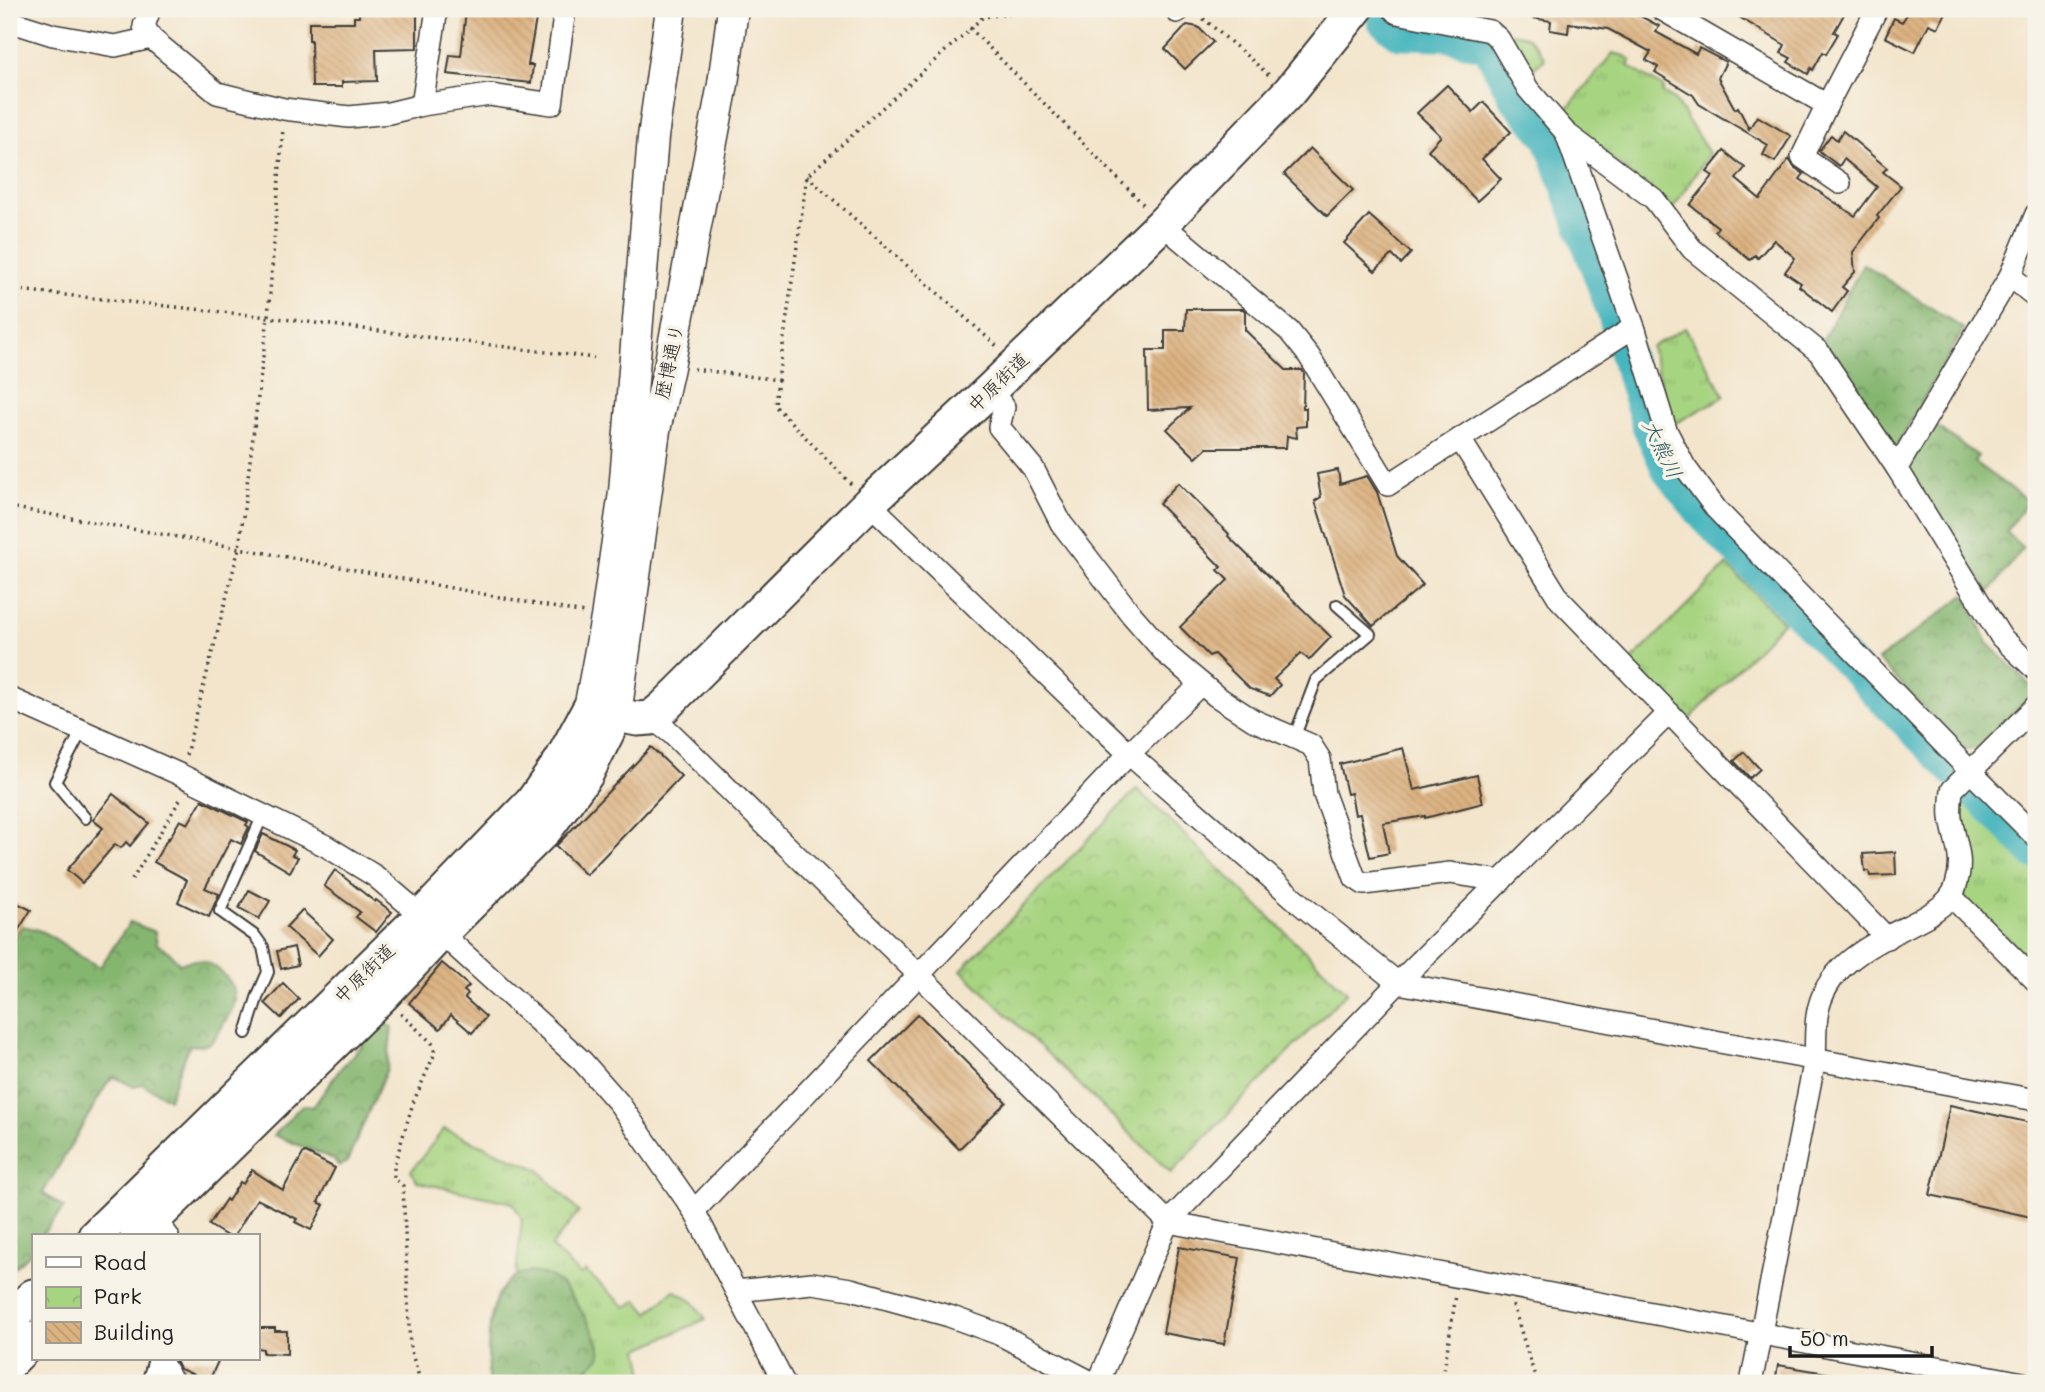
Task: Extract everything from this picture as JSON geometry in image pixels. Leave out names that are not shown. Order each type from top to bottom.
[{"type":"main road","name":"中原街道","points":[[651,718],[869,503],[1017,365],[1162,224],[1289,92],[1356,9]]},
{"type":"main road","points":[[603,712],[637,719],[651,718]]},
{"type":"main road","name":"中原街道","points":[[153,1231],[382,996],[432,925],[603,712]]},
{"type":"main road","name":"中原街道","points":[[97,1234],[432,925]]},
{"type":"main road","points":[[9,1320],[32,1297]]},
{"type":"main road","points":[[9,1363],[32,1340]]},
{"type":"street","points":[[150,9],[144,26],[151,38],[217,93],[284,109],[349,117],[389,113],[490,95],[552,104],[565,9]]},
{"type":"street","points":[[422,105],[437,9]]},
{"type":"street","name":"歴博通り","points":[[603,712],[607,618],[624,492],[653,137],[671,9]]},
{"type":"street","name":"歴博通り","points":[[603,712],[723,85],[733,9]]},
{"type":"street","points":[[1393,9],[1397,13],[1490,31],[1499,39],[1528,89],[1566,133],[1654,199],[1692,249],[1819,352],[1897,468],[2001,637],[2036,670]]},
{"type":"street","points":[[1661,9],[1827,105]]},
{"type":"street","points":[[1840,183],[1802,157],[1877,9]]},
{"type":"street","points":[[9,21],[53,36],[115,46],[151,38]]},
{"type":"street","points":[[1566,133],[1626,334],[1666,430],[1685,467],[1716,509],[2036,836]]},
{"type":"street","points":[[1897,468],[2010,276],[2036,214]]},
{"type":"street","points":[[1162,224],[1289,331],[1309,356],[1388,485],[1626,334]]},
{"type":"street","points":[[2010,276],[2036,297]]},
{"type":"street","points":[[990,390],[1004,407],[999,427],[1033,468],[1061,523],[1139,624],[1166,654],[1216,696],[1254,720],[1311,745],[1320,760],[1324,794],[1355,878],[1364,884],[1450,873],[1501,881]]},
{"type":"street","points":[[1460,439],[1560,600],[1887,938]]},
{"type":"street","points":[[869,503],[1129,754],[1304,907],[1398,983],[2036,1100]]},
{"type":"street","points":[[694,1211],[1129,754],[1201,684]]},
{"type":"street","points":[[9,698],[186,778],[326,846],[375,876],[432,925],[582,1061],[619,1103],[694,1211],[784,1383]]},
{"type":"street","points":[[1751,1383],[1815,1059],[1817,1015],[1824,991],[1837,971],[1864,948],[1941,907],[1951,896],[1956,886],[1960,854],[1951,816],[1952,790],[2036,706]]},
{"type":"street","points":[[1098,1383],[1168,1222],[1398,983],[1669,713]]},
{"type":"street","points":[[651,718],[671,733],[1168,1222],[2023,1383]]},
{"type":"street","points":[[1951,896],[2036,981]]},
{"type":"street","points":[[736,1291],[813,1283],[851,1289],[949,1316],[999,1334],[1093,1383]]},
{"type":"street","points":[[161,1360],[175,1383]]},
{"type":"lane","points":[[1294,738],[1316,680],[1370,634],[1338,604]]},
{"type":"lane","points":[[82,730],[55,782],[85,818]]},
{"type":"lane","points":[[246,1033],[268,972],[263,947],[255,936],[220,911],[262,815]]},
{"type":"lane","points":[[147,1383],[154,1360]]},
{"type":"path","points":[[869,503],[775,406],[807,176],[982,17],[1046,9]]},
{"type":"path","points":[[1179,10],[1199,14],[1289,92]]},
{"type":"path","points":[[970,28],[1162,224]]},
{"type":"path","points":[[132,880],[186,778],[239,548],[268,317],[284,109]]},
{"type":"path","points":[[807,176],[1017,365]]},
{"type":"path","points":[[9,289],[268,317],[594,358]]},
{"type":"path","points":[[694,369],[778,380]]},
{"type":"path","points":[[9,507],[607,618]]},
{"type":"path","points":[[382,996],[432,1042],[435,1053],[413,1103],[394,1166],[394,1178],[403,1186],[410,1348],[421,1383]]},
{"type":"path","points":[[1442,1383],[1459,1277]]},
{"type":"path","points":[[1507,1286],[1537,1383]]},
{"type":"green space","points":[[1505,33],[1520,34],[1530,39],[1545,59],[1526,75]]},
{"type":"green space","points":[[1613,53],[1631,60],[1628,66],[1664,88],[1662,92],[1675,101],[1709,153],[1672,210],[1561,116]]},
{"type":"green space","points":[[1863,264],[1964,329],[1895,448],[1835,354],[1821,343]]},
{"type":"green space","points":[[1685,328],[1725,396],[1672,425],[1651,347]]},
{"type":"green space","points":[[1933,424],[1978,456],[1974,462],[2028,501],[2006,532],[2023,548],[1989,593],[1911,473],[1910,463]]},
{"type":"green space","points":[[1727,565],[1783,622],[1689,720],[1630,662]]},
{"type":"green space","points":[[1965,595],[1988,643],[2031,686],[2030,696],[1978,749],[1963,749],[1878,660]]},
{"type":"green space","points":[[1137,789],[1347,992],[1171,1173],[961,970]]},
{"type":"green space","points":[[1961,805],[1974,805],[2036,864],[2036,967],[1964,899],[1970,872]]},
{"type":"green space","points":[[130,922],[155,932],[157,944],[180,964],[196,960],[217,968],[232,986],[234,1006],[211,1042],[190,1045],[169,1099],[142,1084],[134,1087],[115,1077],[108,1082],[43,1193],[64,1208],[43,1234],[32,1234],[32,1252],[9,1272],[9,946],[22,926],[30,927],[50,936],[100,967]]},
{"type":"green space","points":[[381,1025],[392,1027],[387,1069],[347,1162],[339,1166],[333,1159],[274,1135],[302,1105],[313,1107],[341,1068]]},
{"type":"green space","points":[[444,1129],[538,1169],[579,1212],[551,1247],[580,1275],[585,1271],[626,1307],[637,1300],[649,1313],[674,1290],[693,1302],[706,1319],[639,1349],[646,1383],[555,1383],[589,1368],[532,1272],[516,1275],[522,1219],[513,1203],[418,1182],[411,1171]]},
{"type":"green space","points":[[532,1272],[549,1276],[566,1290],[589,1324],[601,1356],[589,1368],[555,1383],[488,1383],[490,1324],[498,1296],[516,1276]]},
{"type":"building","points":[[359,9],[377,9],[377,13],[417,13],[417,48],[376,49],[377,81],[342,82],[342,87],[312,87],[309,22],[354,22],[354,17],[359,17]]},
{"type":"building","points":[[1532,9],[1627,9],[1659,26],[1656,32],[1696,54],[1699,48],[1726,62],[1718,78],[1749,129],[1757,116],[1791,136],[1775,162],[1763,155],[1768,145],[1699,104],[1693,95],[1655,72],[1658,67],[1646,60],[1651,52],[1608,29],[1569,23],[1568,33],[1550,30],[1551,21],[1532,18]]},
{"type":"building","points":[[1726,9],[1847,9],[1834,32],[1838,34],[1826,54],[1823,52],[1808,74],[1788,62],[1791,58],[1781,53],[1785,45]]},
{"type":"building","points":[[1900,9],[1948,9],[1938,28],[1929,24],[1915,52],[1885,37],[1894,18],[1902,22],[1908,13]]},
{"type":"building","points":[[466,10],[536,19],[528,65],[533,65],[531,83],[447,74],[450,55],[461,56]]},
{"type":"building","points":[[1187,25],[1198,27],[1213,42],[1185,69],[1165,49]]},
{"type":"building","points":[[1447,85],[1473,112],[1483,102],[1511,132],[1482,159],[1501,179],[1477,201],[1428,150],[1441,136],[1417,113]]},
{"type":"building","points":[[1843,131],[1887,168],[1883,172],[1901,186],[1853,252],[1855,272],[1842,287],[1847,291],[1832,312],[1785,272],[1795,258],[1774,240],[1758,258],[1755,255],[1750,260],[1715,231],[1718,227],[1690,205],[1713,176],[1707,172],[1724,151],[1745,168],[1736,179],[1760,199],[1789,159],[1794,167],[1804,174],[1800,179],[1855,216],[1877,187],[1844,159],[1839,166],[1819,151],[1831,135],[1837,140]]},
{"type":"building","points":[[1310,148],[1353,190],[1327,216],[1284,174]]},
{"type":"building","points":[[1369,215],[1411,253],[1401,264],[1392,255],[1375,271],[1344,243]]},
{"type":"building","points":[[1186,309],[1243,309],[1245,330],[1286,370],[1302,370],[1306,426],[1296,427],[1297,438],[1287,436],[1286,448],[1207,448],[1196,458],[1167,429],[1190,408],[1148,410],[1147,350],[1165,350],[1165,330],[1185,330]]},
{"type":"building","points":[[1338,470],[1340,484],[1367,476],[1377,492],[1397,556],[1423,585],[1373,626],[1345,595],[1315,501],[1321,497],[1317,474]]},
{"type":"building","points":[[1178,483],[1331,637],[1309,660],[1301,653],[1274,679],[1280,685],[1270,696],[1250,689],[1214,654],[1209,656],[1180,627],[1228,580],[1218,570],[1221,567],[1159,504]]},
{"type":"building","points":[[651,747],[681,776],[586,875],[556,846]]},
{"type":"building","points":[[1403,748],[1414,790],[1477,775],[1483,803],[1425,818],[1383,823],[1389,853],[1370,857],[1360,814],[1355,815],[1351,793],[1347,794],[1340,764]]},
{"type":"building","points":[[1744,752],[1760,769],[1750,778],[1734,761]]},
{"type":"building","points":[[113,794],[149,823],[130,846],[126,842],[121,848],[115,844],[82,883],[67,870],[103,828],[93,820]]},
{"type":"building","points":[[202,800],[248,822],[246,825],[249,827],[241,844],[231,839],[205,888],[219,894],[209,917],[178,902],[187,880],[154,862],[180,820],[188,824]]},
{"type":"building","points":[[263,834],[295,850],[292,855],[298,857],[290,872],[255,851]]},
{"type":"building","points":[[1895,852],[1896,875],[1870,876],[1869,871],[1865,871],[1863,854]]},
{"type":"building","points":[[335,870],[392,912],[376,932],[356,917],[360,912],[324,886]]},
{"type":"building","points":[[249,890],[270,901],[259,919],[239,908]]},
{"type":"building","points":[[9,899],[31,910],[9,945]]},
{"type":"building","points":[[302,910],[333,939],[318,956],[286,927]]},
{"type":"building","points":[[294,947],[298,965],[281,969],[277,951]]},
{"type":"building","points":[[442,963],[469,986],[464,991],[468,994],[465,998],[486,1017],[472,1033],[451,1015],[440,1029],[409,1003]]},
{"type":"building","points":[[283,983],[299,999],[281,1018],[265,1003]]},
{"type":"building","points":[[918,1014],[1006,1102],[959,1149],[871,1061]]},
{"type":"building","points":[[1950,1105],[2036,1124],[2036,1218],[1930,1195]]},
{"type":"building","points":[[304,1152],[335,1168],[318,1202],[324,1205],[311,1230],[295,1222],[297,1219],[257,1199],[235,1234],[224,1234],[209,1225],[226,1199],[228,1201],[240,1182],[243,1184],[252,1170],[283,1190]]},
{"type":"building","points":[[1179,1247],[1240,1258],[1224,1344],[1163,1333]]},
{"type":"building","points":[[259,1328],[287,1331],[287,1354],[263,1353],[263,1349],[259,1348]]},
{"type":"building","points":[[176,1360],[219,1360],[209,1381],[180,1369]]},
{"type":"building","points":[[1778,1365],[1839,1375],[1838,1383],[1775,1383]]},
{"type":"waterway","name":"大熊川","points":[[1383,20],[1399,33],[1443,34],[1488,46],[1516,99],[1549,137],[1613,312],[1648,425],[1669,472],[1706,518],[2036,854]]}]
